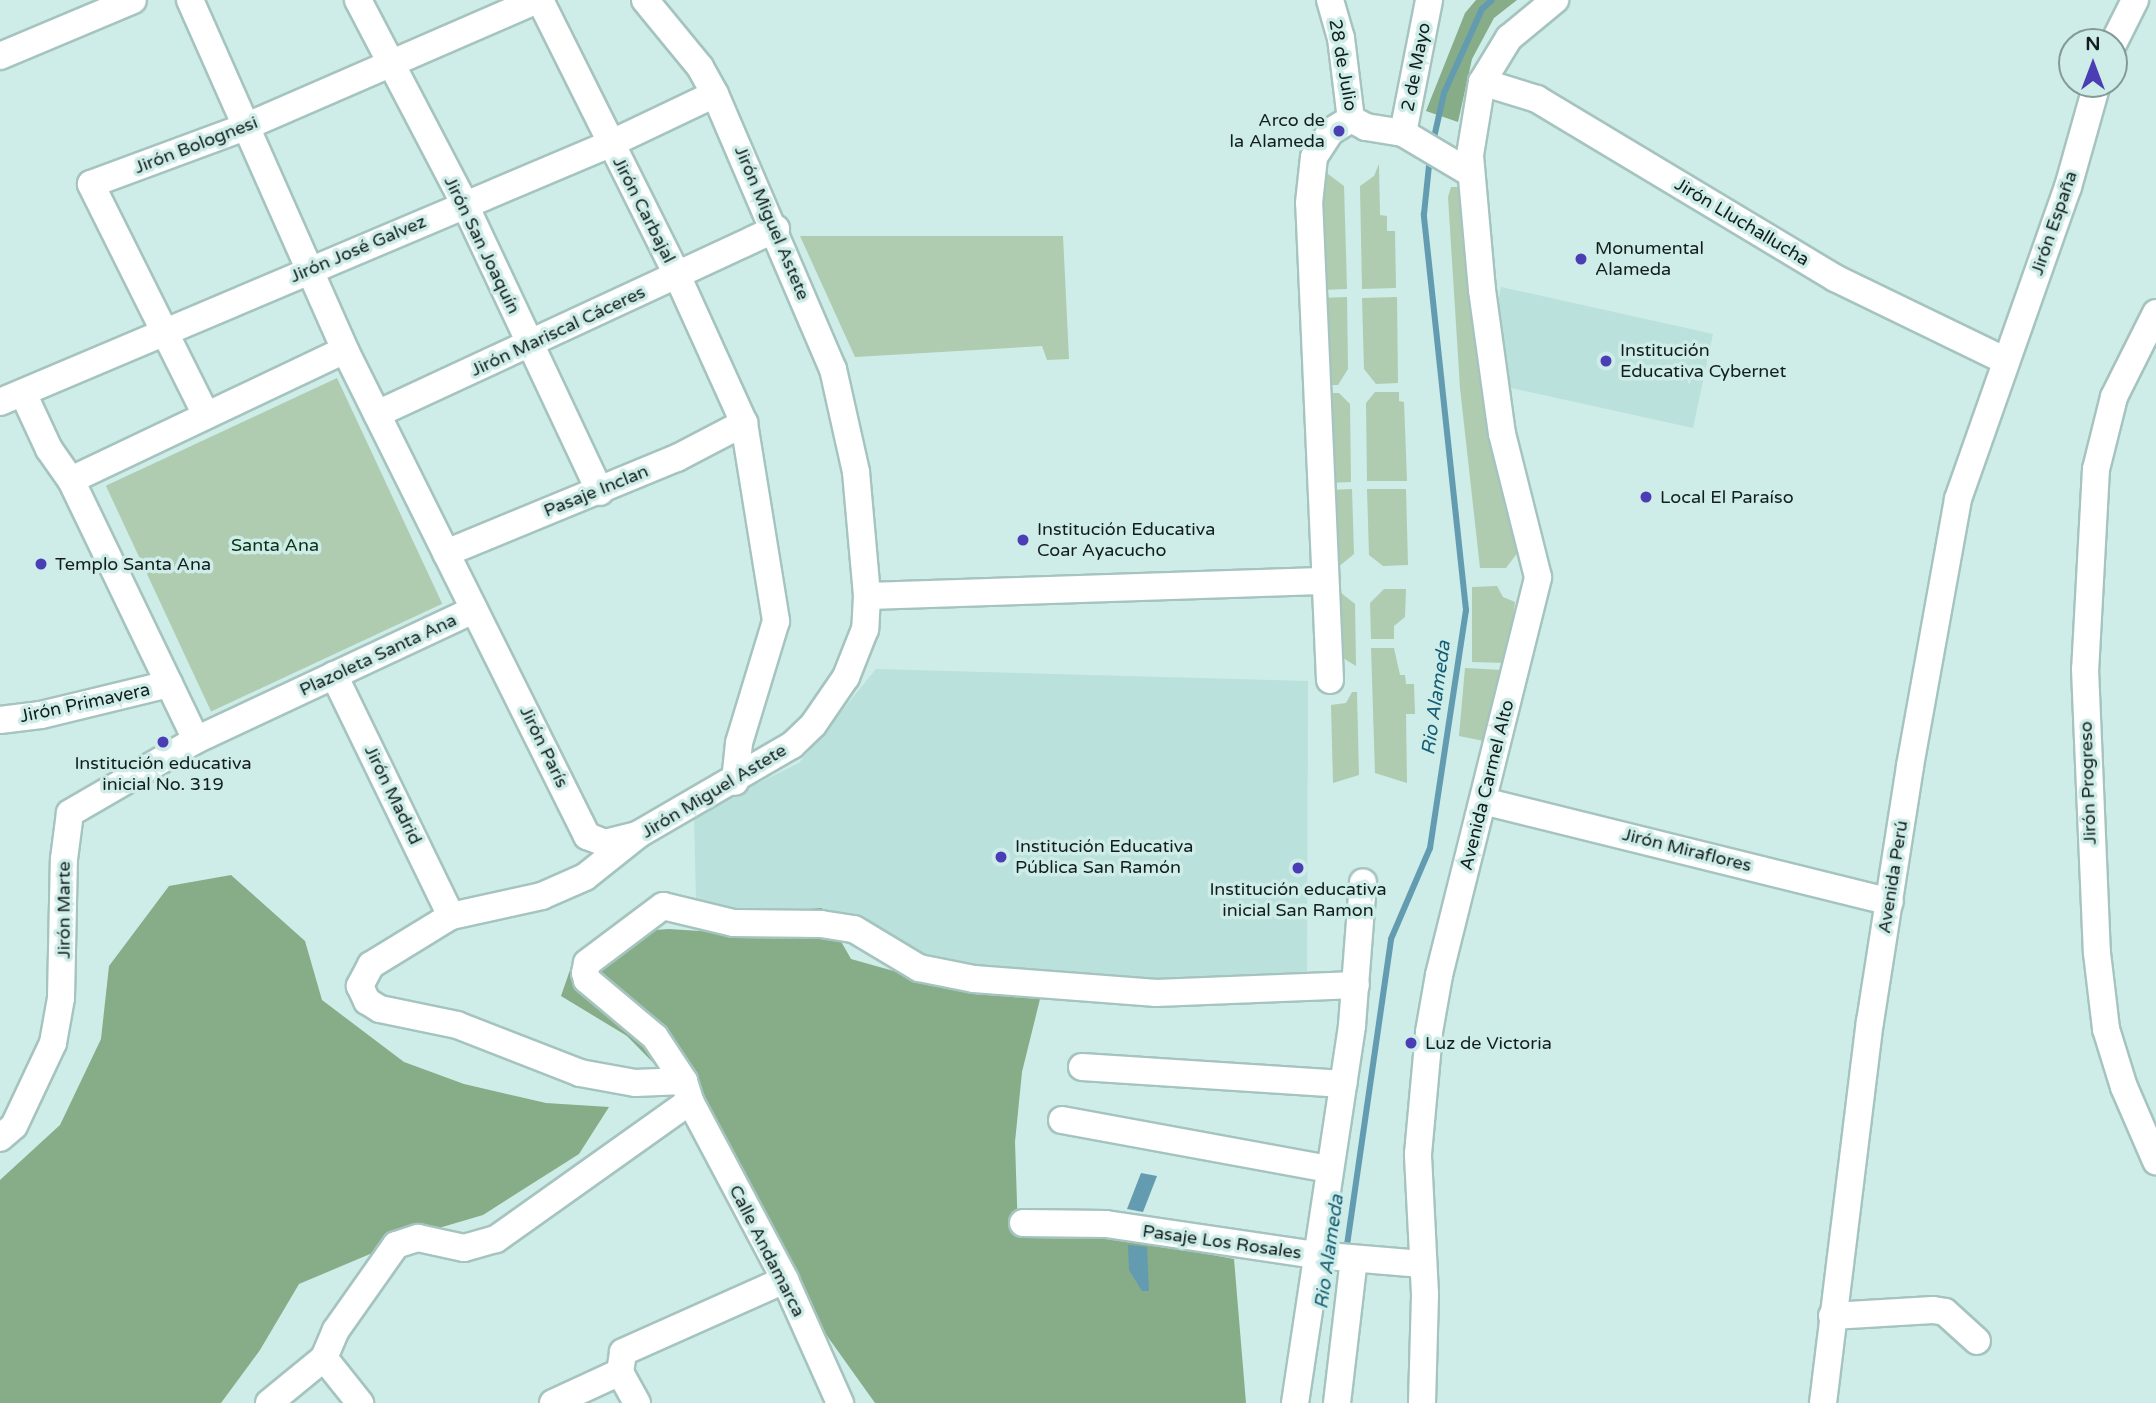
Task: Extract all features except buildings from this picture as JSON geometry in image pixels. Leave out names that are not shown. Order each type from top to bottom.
[{"type":"street","points":[[0,56],[133,0]]},
{"type":"street","name":"Plazoleta Santa Ana","points":[[190,0],[312,269],[345,350],[474,610],[196,740]]},
{"type":"street","name":"Jirón San Joaquín","points":[[358,0],[389,65],[465,205],[600,492]]},
{"type":"street","name":"Jirón Bolognesi","points":[[206,415],[166,329],[91,184],[246,127],[539,0]]},
{"type":"street","name":"Jirón Carbajal","points":[[539,0],[677,275],[744,423],[776,621],[738,743],[736,782]]},
{"type":"street","name":"Jirón Miguel Astete","points":[[645,0],[700,67],[715,94],[776,229],[833,369],[856,472],[867,596],[865,629],[846,677],[813,726],[792,746],[736,782],[639,834],[585,877],[542,897],[451,916],[371,965],[360,986],[367,1001],[380,1009],[457,1025],[580,1073],[687,1091]]},
{"type":"street","name":"28 de Julio","points":[[1330,0],[1340,38],[1351,119],[1366,127],[1407,137],[1461,167]]},
{"type":"street","name":"2 de Mayo","points":[[1407,137],[1429,0]]},
{"type":"street","points":[[1482,82],[1509,38],[1555,0]]},
{"type":"street","points":[[2121,28],[2135,0]]},
{"type":"street","name":"Avenida Carmel Alto","points":[[1422,1403],[1422,1264],[1418,1154],[1429,1032],[1538,577],[1502,434],[1461,167],[1482,82]]},
{"type":"street","name":"Jirón Lluchallucha","points":[[1482,82],[1537,99],[1835,278],[2004,360]]},
{"type":"street","name":"Jirón José Galvez","points":[[11,397],[166,329],[611,144],[715,94]]},
{"type":"street","name":"Jirón España","points":[[2004,360],[2068,187],[2093,98]]},
{"type":"street","points":[[1329,680],[1323,581],[1310,173],[1322,143],[1351,119]]},
{"type":"street","name":"Jirón Mariscal Cáceres","points":[[377,414],[531,346],[776,229]]},
{"type":"street","name":"Jirón Progreso","points":[[2156,313],[2114,397],[2096,469],[2085,669],[2094,913],[2106,1029],[2124,1087],[2156,1161]]},
{"type":"street","points":[[71,480],[345,350]]},
{"type":"street","name":"Avenida Perú","points":[[1823,1403],[1832,1316],[1890,902],[1958,499],[2004,360]]},
{"type":"street","points":[[11,397],[71,480],[196,740]]},
{"type":"street","name":"Pasaje Inclan","points":[[446,553],[600,492],[744,423]]},
{"type":"street","points":[[867,596],[1323,581]]},
{"type":"street","name":"Jirón París","points":[[474,610],[587,836],[605,843],[639,834]]},
{"type":"street","name":"Jirón Madrid","points":[[334,675],[451,916]]},
{"type":"street","name":"Jirón Primavera","points":[[0,720],[41,715],[169,684]]},
{"type":"street","name":"Jirón Marte","points":[[0,1138],[14,1126],[53,1043],[66,933],[65,822],[78,806],[173,758],[196,740]]},
{"type":"street","name":"Jirón Miraflores","points":[[1483,801],[1890,902]]},
{"type":"street","points":[[1337,1403],[1336,1257],[1329,1169],[1356,985],[1363,882]]},
{"type":"street","name":"Calle Andamarca","points":[[840,1403],[785,1280],[687,1091],[655,1037],[585,973],[587,963],[663,906],[734,923],[821,924],[854,929],[919,968],[964,978],[1156,992],[1356,985]]},
{"type":"street","points":[[1082,1067],[1343,1084]]},
{"type":"street","points":[[269,1403],[324,1358],[336,1330],[396,1245],[418,1238],[464,1248],[496,1239],[687,1091]]},
{"type":"street","points":[[1062,1120],[1329,1169]]},
{"type":"street","name":"Pasaje Los Rosales","points":[[1023,1223],[1106,1224],[1336,1257],[1422,1264]]},
{"type":"street","points":[[1295,1403],[1336,1257]]},
{"type":"street","points":[[637,1403],[620,1372],[623,1352],[785,1280]]},
{"type":"street","points":[[1832,1316],[1933,1310],[1945,1312],[1977,1341]]},
{"type":"street","points":[[324,1358],[360,1403]]},
{"type":"street","points":[[553,1403],[620,1372]]},
{"type":"shaded area","name":"Institución Educativa Cybernet","points":[[1501,287],[1713,334],[1693,428],[1511,388],[1495,317]]},
{"type":"shaded area","name":"Institución Educativa Pública San Ramón","points":[[876,669],[1308,681],[1307,977],[1107,987],[900,962],[822,908],[743,921],[696,900],[694,815],[799,763]]},
{"type":"green space","points":[[1476,0],[1517,0],[1494,18],[1472,59],[1458,122],[1426,111],[1465,13]]},
{"type":"green space","points":[[1379,164],[1380,215],[1387,216],[1387,231],[1395,231],[1396,288],[1362,289],[1360,186],[1374,176]]},
{"type":"green space","points":[[1320,168],[1344,186],[1347,289],[1321,290]]},
{"type":"green space","points":[[1451,187],[1462,187],[1518,552],[1506,568],[1480,568],[1460,388],[1448,197]]},
{"type":"green space","points":[[800,236],[1063,236],[1069,359],[1047,360],[1042,346],[855,357]]},
{"type":"green space","points":[[1347,297],[1348,369],[1338,385],[1325,385],[1321,298]]},
{"type":"green space","points":[[1397,297],[1398,383],[1376,384],[1364,369],[1362,298]]},
{"type":"green space","name":"Santa Ana","points":[[337,378],[442,604],[211,711],[106,486]]},
{"type":"green space","points":[[1375,392],[1399,392],[1399,401],[1404,402],[1407,481],[1367,481],[1366,403]]},
{"type":"green space","points":[[1325,393],[1339,393],[1350,404],[1351,482],[1328,483]]},
{"type":"green space","points":[[1352,489],[1354,554],[1337,568],[1328,490]]},
{"type":"green space","points":[[1367,489],[1406,489],[1408,565],[1383,566],[1369,555]]},
{"type":"green space","points":[[1497,586],[1503,597],[1515,602],[1507,663],[1472,662],[1472,587]]},
{"type":"green space","points":[[1336,589],[1355,604],[1356,666],[1338,655]]},
{"type":"green space","points":[[1384,589],[1406,589],[1405,617],[1394,626],[1394,639],[1371,639],[1370,603]]},
{"type":"green space","points":[[1371,648],[1394,648],[1400,675],[1405,675],[1406,684],[1414,684],[1415,714],[1406,714],[1407,783],[1375,773]]},
{"type":"green space","points":[[1465,668],[1502,670],[1484,741],[1459,736]]},
{"type":"green space","points":[[1352,692],[1357,692],[1359,775],[1333,783],[1331,705],[1346,703]]},
{"type":"green space","points":[[231,875],[305,941],[322,1000],[404,1062],[464,1084],[546,1103],[609,1107],[579,1154],[483,1215],[415,1235],[299,1284],[260,1350],[221,1403],[0,1403],[0,1180],[60,1125],[101,1039],[109,966],[169,886]]},
{"type":"green space","points":[[822,908],[851,959],[979,995],[1041,995],[1022,1072],[1015,1142],[1018,1234],[1126,1239],[1234,1259],[1246,1403],[875,1403],[805,1305],[758,1258],[675,1085],[627,1036],[561,996],[570,970],[612,933],[669,929],[715,932],[792,910]]},
{"type":"water","points":[[1141,1173],[1157,1176],[1143,1212],[1127,1209]]},
{"type":"water","points":[[1128,1245],[1147,1247],[1149,1291],[1142,1291],[1129,1270]]},
{"type":"waterway","name":"Rio Alameda","points":[[1433,142],[1444,93],[1482,9],[1492,0]]},
{"type":"waterway","name":"Rio Alameda","points":[[1346,1252],[1391,939],[1430,848],[1466,610],[1424,214],[1430,156]]},
{"type":"place","name":"Arco de la Alameda","points":[[1339,131]]},
{"type":"place","name":"Monumental Alameda","points":[[1581,259]]},
{"type":"place","name":"Institución Educativa Cybernet","points":[[1606,361]]},
{"type":"place","name":"Local El Paraíso","points":[[1646,497]]},
{"type":"place","name":"Institución Educativa Coar Ayacucho","points":[[1023,540]]},
{"type":"place","name":"Templo Santa Ana","points":[[41,564]]},
{"type":"place","name":"Institución educativa inicial No. 319","points":[[163,742]]},
{"type":"place","name":"Institución Educativa Pública San Ramón","points":[[1001,857]]},
{"type":"place","name":"Institución educativa inicial San Ramon","points":[[1298,868]]},
{"type":"place","name":"Luz de Victoria","points":[[1411,1043]]}]
